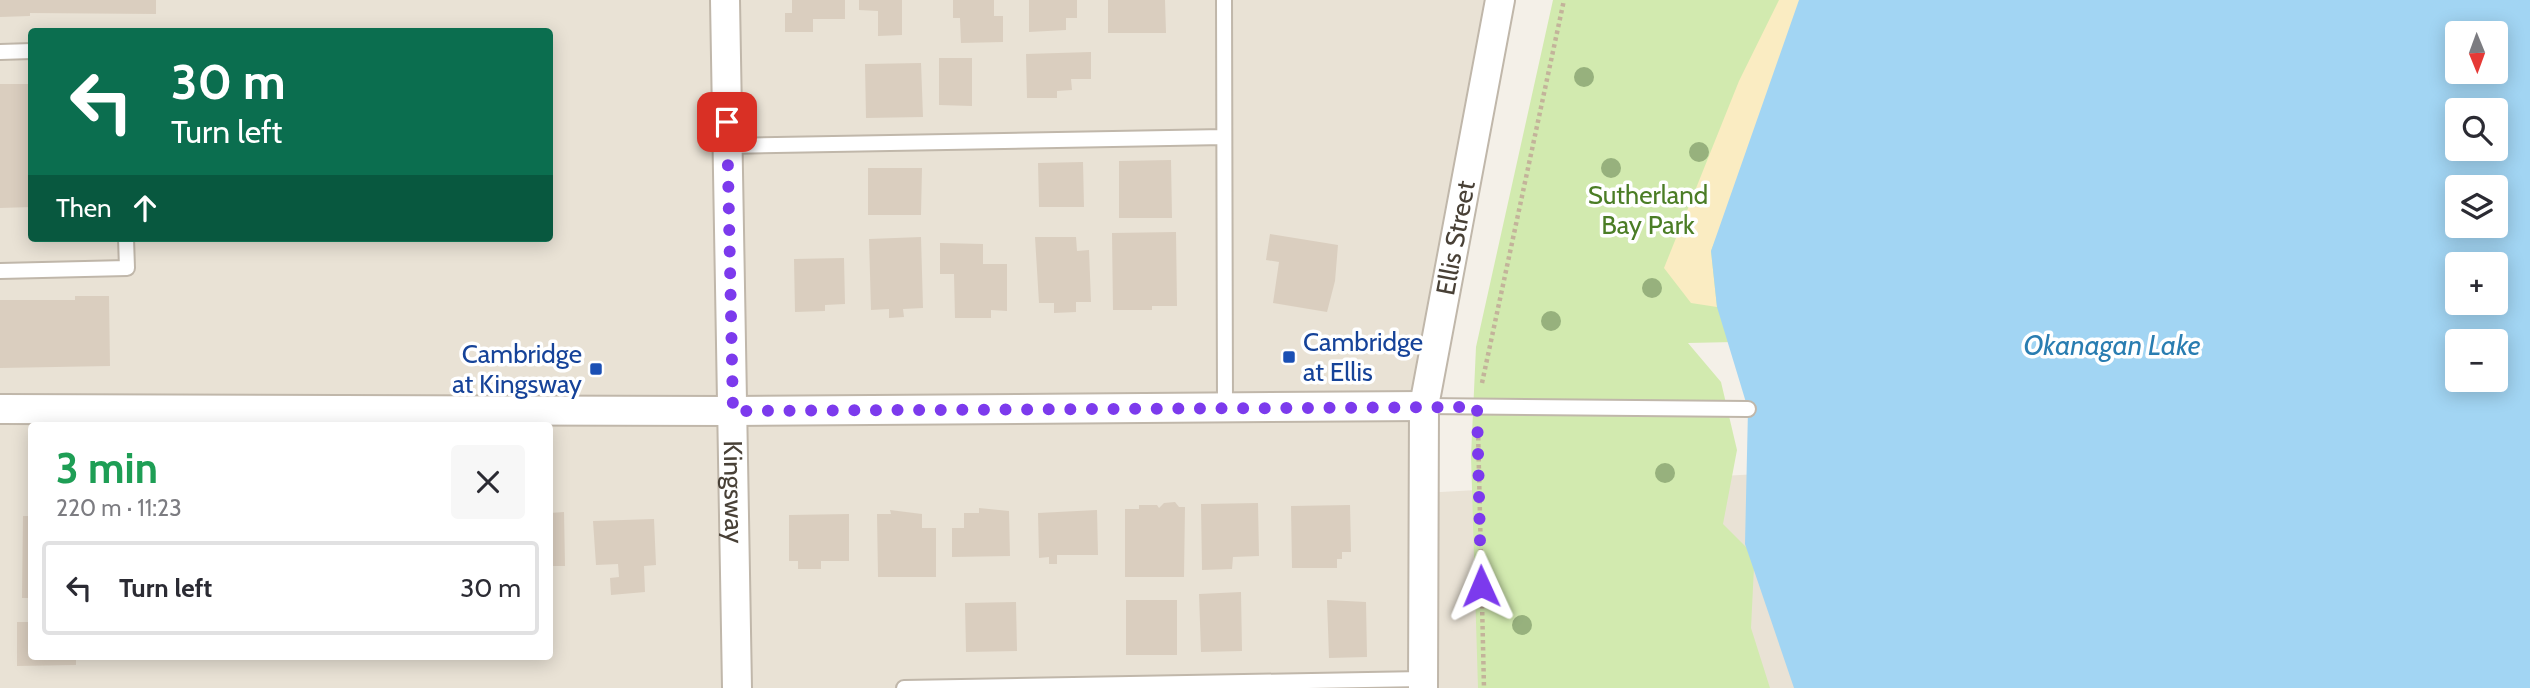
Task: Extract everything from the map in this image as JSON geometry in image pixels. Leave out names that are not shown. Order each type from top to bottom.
[{"type":"street","name":"Kingsway","points":[[725,0],[737,688]]},
{"type":"street","name":"Ellis Street","points":[[1423,683],[1424,407],[1500,0]]},
{"type":"street","points":[[0,409],[733,411],[1424,407]]},
{"type":"lane","points":[[1224,0],[1225,408]]},
{"type":"lane","points":[[0,52],[28,51]]},
{"type":"lane","points":[[727,146],[1224,137]]},
{"type":"lane","points":[[0,271],[127,268],[126,242]]},
{"type":"lane","points":[[1424,407],[1748,409]]},
{"type":"lane","points":[[904,688],[1423,683]]},
{"type":"path","points":[[1484,688],[1477,407],[1564,0]]},
{"type":"shaded area","points":[[0,0],[1503,0],[1423,493],[1795,472],[1814,688],[0,688]]},
{"type":"green space","name":"Sutherland Bay Park","points":[[1553,0],[1821,0],[1783,341],[1688,343],[1721,382],[1737,450],[1723,524],[1748,549],[1754,567],[1751,628],[1770,688],[1478,688],[1471,456],[1476,347]]},
{"type":"sand","points":[[1779,0],[1810,0],[1711,251],[1717,307],[1691,303],[1664,268],[1739,81]]},
{"type":"water","name":"Okanagan Lake","points":[[1799,0],[2530,0],[2530,688],[1794,688],[1745,544],[1748,409],[1717,307],[1711,251]]},
{"type":"building","points":[[0,0],[156,0],[156,14],[30,13],[30,16],[0,17]]},
{"type":"building","points":[[792,0],[845,0],[845,19],[813,19],[813,32],[785,32],[785,13],[792,13]]},
{"type":"building","points":[[859,0],[902,0],[902,35],[878,36],[878,11],[859,10]]},
{"type":"building","points":[[953,0],[994,0],[994,16],[1003,16],[1003,42],[961,43],[960,18],[953,18]]},
{"type":"building","points":[[1029,0],[1077,0],[1077,18],[1066,18],[1066,30],[1029,32]]},
{"type":"building","points":[[1108,0],[1165,0],[1166,33],[1108,33]]},
{"type":"building","points":[[1091,52],[1091,79],[1071,79],[1072,90],[1057,91],[1057,98],[1027,98],[1026,54]]},
{"type":"building","points":[[939,58],[972,58],[972,106],[939,105]]},
{"type":"building","points":[[921,63],[923,117],[866,118],[865,64]]},
{"type":"building","points":[[0,84],[28,84],[28,207],[0,208]]},
{"type":"building","points":[[1171,160],[1172,218],[1119,218],[1119,161]]},
{"type":"building","points":[[1083,162],[1084,207],[1039,207],[1038,163]]},
{"type":"building","points":[[868,168],[922,168],[921,215],[868,215]]},
{"type":"building","points":[[1176,232],[1177,306],[1152,306],[1152,310],[1113,310],[1112,233]]},
{"type":"building","points":[[1270,234],[1338,245],[1335,281],[1327,312],[1273,303],[1279,262],[1266,260]]},
{"type":"building","points":[[921,237],[923,308],[903,309],[904,317],[889,318],[889,309],[871,310],[869,239]]},
{"type":"building","points":[[1035,237],[1076,237],[1077,251],[1089,250],[1091,302],[1076,302],[1076,312],[1054,313],[1054,303],[1039,303]]},
{"type":"building","points":[[940,243],[983,244],[983,264],[1007,264],[1007,311],[991,310],[991,318],[955,318],[954,274],[940,274]]},
{"type":"building","points":[[844,258],[845,304],[825,305],[825,311],[795,312],[794,259]]},
{"type":"building","points":[[75,296],[109,296],[110,366],[0,368],[0,300],[75,300]]},
{"type":"building","points":[[1175,502],[1179,507],[1185,507],[1184,577],[1125,577],[1125,509],[1139,509],[1139,505],[1157,505],[1159,508],[1164,503]]},
{"type":"building","points":[[1258,503],[1259,556],[1233,557],[1232,569],[1202,570],[1201,504]]},
{"type":"building","points":[[1350,505],[1351,552],[1342,552],[1342,559],[1337,559],[1337,568],[1292,568],[1291,506]]},
{"type":"building","points":[[979,508],[1009,511],[1010,556],[952,557],[952,528],[964,528],[964,513],[979,513]]},
{"type":"building","points":[[890,510],[922,514],[922,528],[936,528],[936,577],[878,577],[877,514],[891,514]]},
{"type":"building","points":[[1097,510],[1098,555],[1057,555],[1057,564],[1049,564],[1049,557],[1039,558],[1038,513]]},
{"type":"building","points":[[564,512],[565,566],[553,566],[553,513]]},
{"type":"building","points":[[849,514],[849,561],[821,561],[821,569],[798,569],[798,561],[789,561],[789,515]]},
{"type":"building","points":[[23,516],[28,516],[28,598],[22,598]]},
{"type":"building","points":[[654,519],[656,565],[644,566],[645,592],[611,595],[610,578],[619,577],[618,564],[596,565],[593,521]]},
{"type":"building","points":[[1241,592],[1242,651],[1201,652],[1199,594]]},
{"type":"building","points":[[1126,600],[1177,600],[1177,655],[1126,655]]},
{"type":"building","points":[[1327,600],[1366,602],[1367,657],[1329,658]]},
{"type":"building","points":[[1016,602],[1017,651],[966,652],[965,603]]},
{"type":"building","points":[[17,622],[28,622],[28,660],[76,660],[76,665],[17,666]]},
{"type":"place","name":"Cambridge at Ellis","points":[[1289,357]]},
{"type":"place","name":"Cambridge at Kingsway","points":[[596,369]]},
{"type":"route","points":[[727,122],[733,411],[1477,407],[1481,586]]}]
